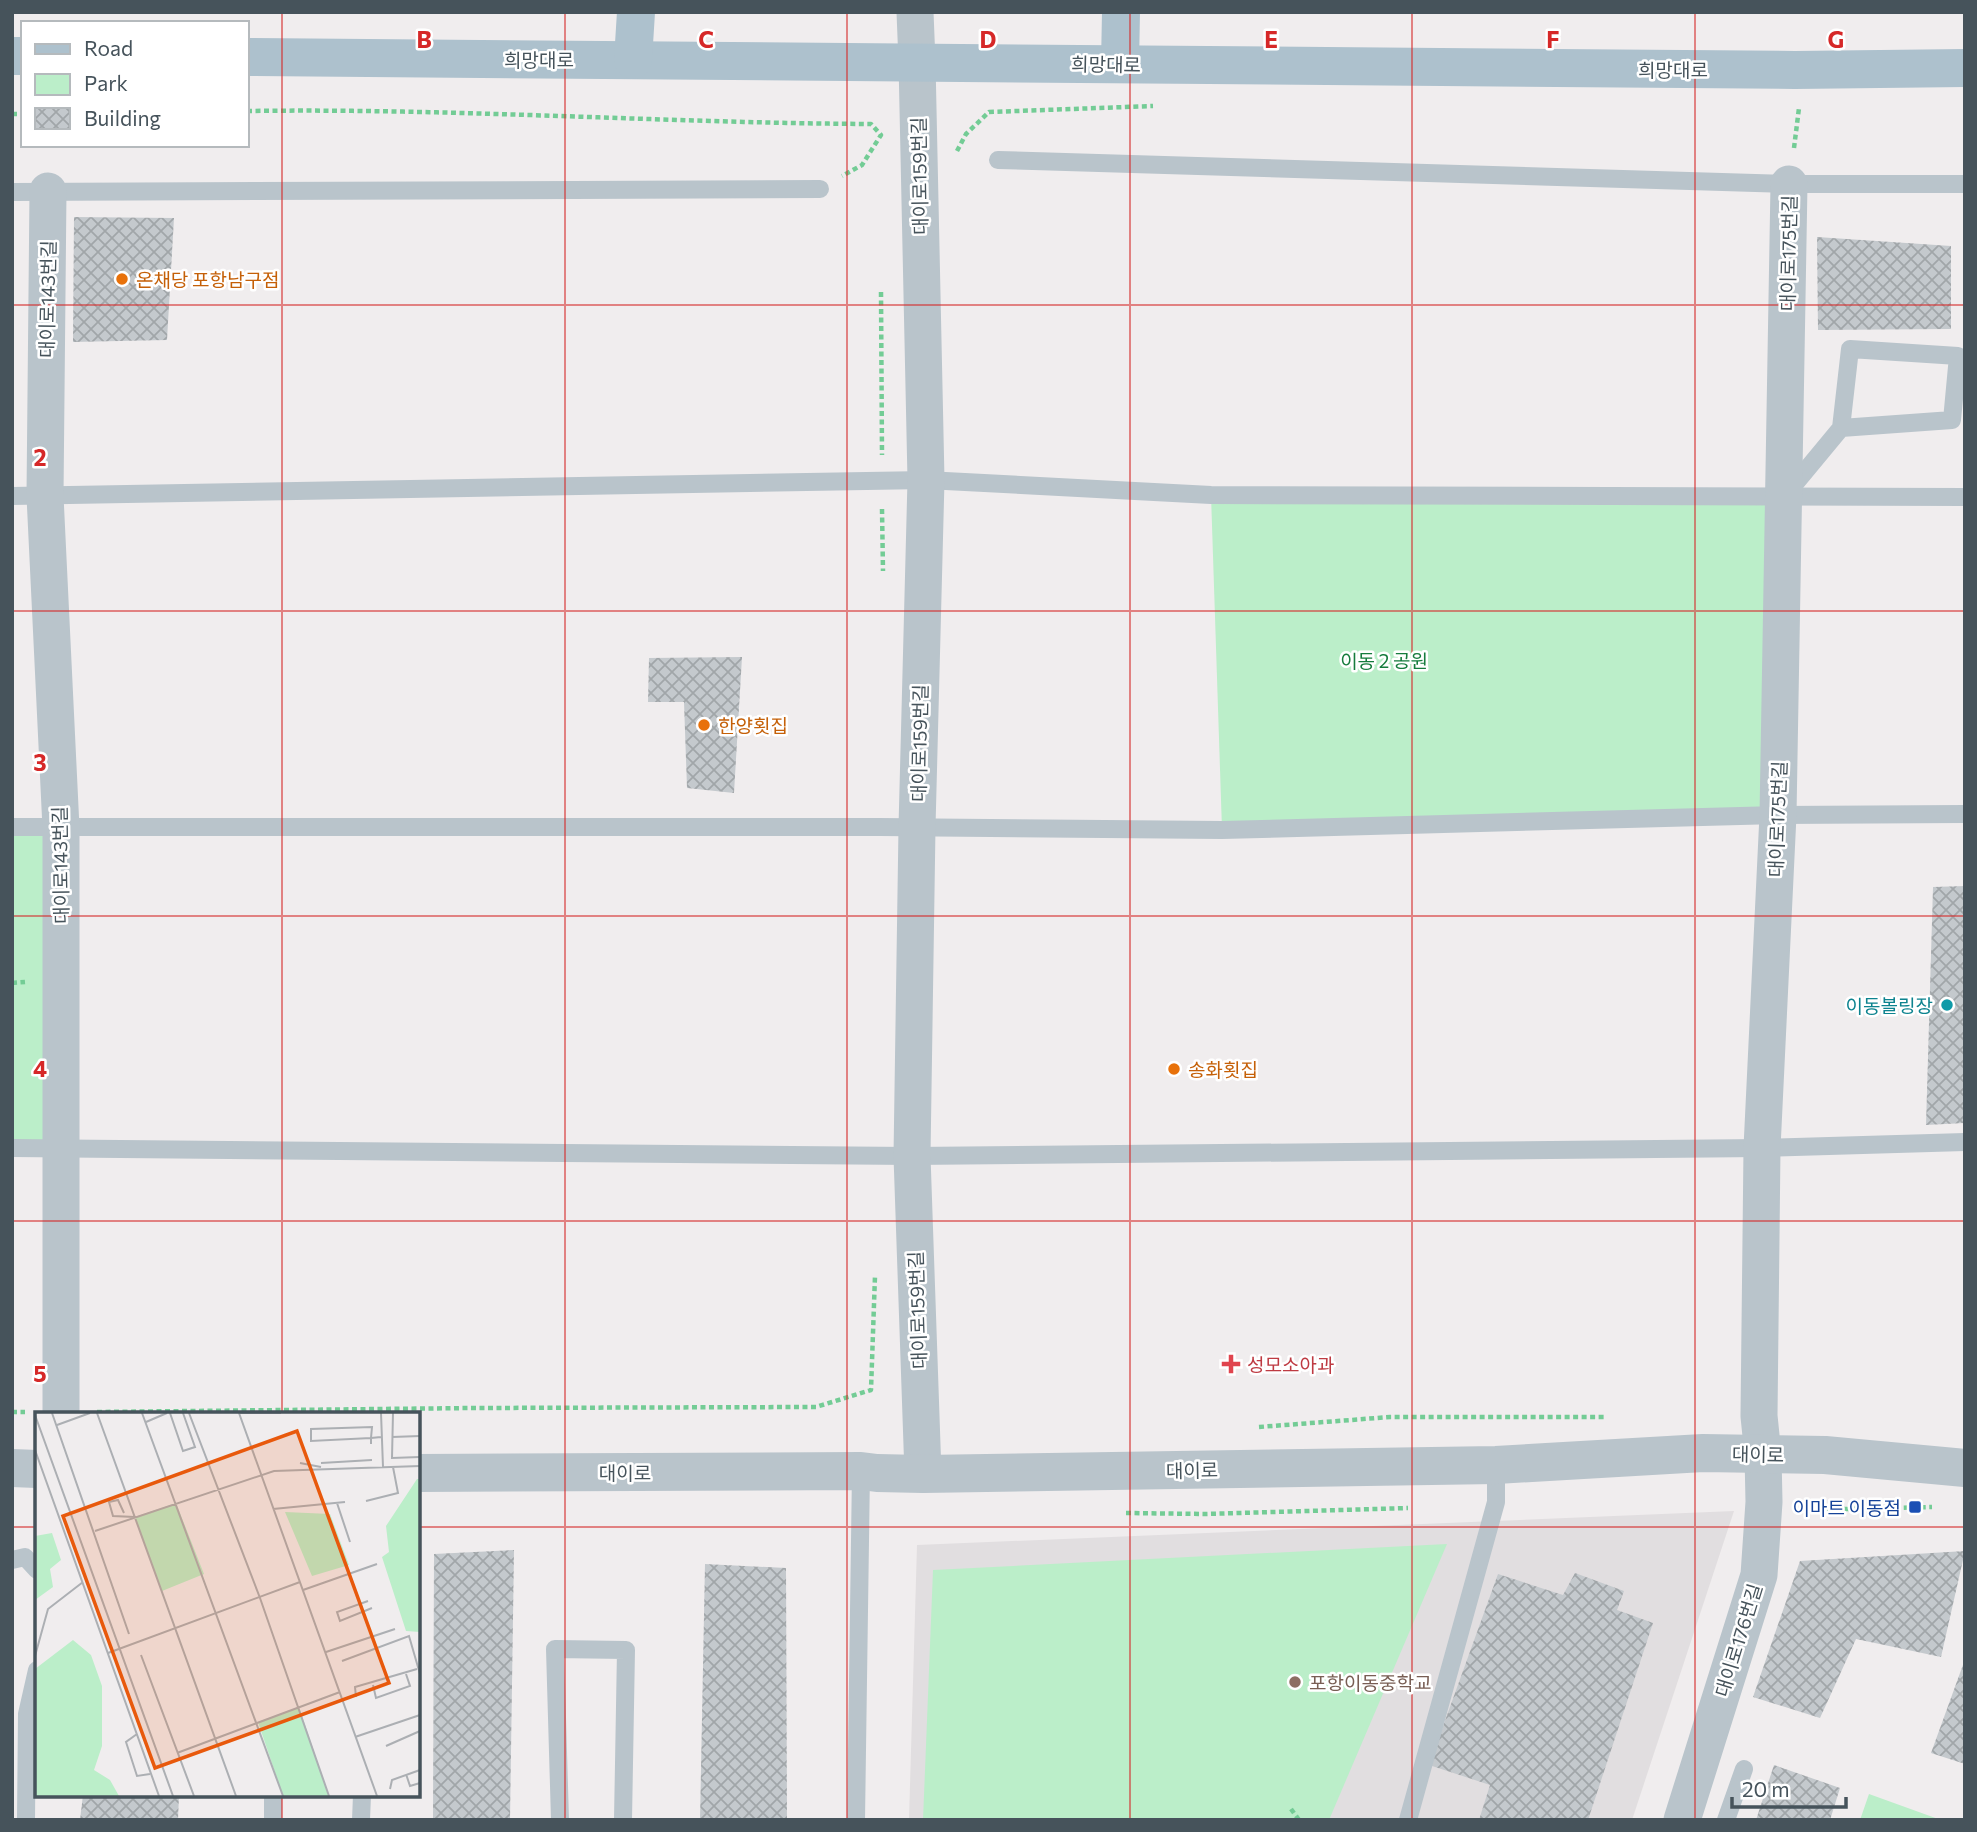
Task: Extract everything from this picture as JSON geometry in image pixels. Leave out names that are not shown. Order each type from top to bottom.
[{"type":"main road","points":[[633,60],[636,12]]},
{"type":"main road","points":[[1120,64],[1121,12]]},
{"type":"main road","name":"희망대로","points":[[248,57],[1781,69],[1965,68]]},
{"type":"street","name":"대이로159번길","points":[[915,12],[926,480],[912,1156],[923,1474]]},
{"type":"street","name":"대이로175번길","points":[[1763,1455],[1759,1416],[1762,1148],[1778,815],[1789,184]]},
{"type":"street","name":"대이로143번길","points":[[30,191],[29,496],[61,828],[61,1412]]},
{"type":"street","name":"대이로","points":[[420,1473],[862,1471],[923,1474],[1496,1465],[1703,1453],[1825,1455],[1965,1468]]},
{"type":"street","name":"대이로176번길","points":[[1682,1820],[1759,1575],[1764,1502],[1763,1455]]},
{"type":"street","points":[[12,1468],[35,1469]]},
{"type":"lane","points":[[998,160],[1789,184],[1965,184]]},
{"type":"lane","points":[[30,191],[820,189]]},
{"type":"lane","points":[[1784,497],[1841,428],[1850,349],[1958,356],[1952,420],[1841,428]]},
{"type":"lane","points":[[29,496],[926,480],[1211,495],[1965,497]]},
{"type":"lane","points":[[12,827],[917,827],[1222,830],[1778,815],[1965,814]]},
{"type":"lane","points":[[12,1148],[912,1156],[1762,1148],[1965,1142]]},
{"type":"lane","points":[[1408,1820],[1496,1502],[1496,1465]]},
{"type":"lane","points":[[856,1820],[862,1471]]},
{"type":"lane","points":[[12,1560],[25,1557],[35,1568]]},
{"type":"lane","points":[[560,1820],[555,1649],[625,1650],[623,1820]]},
{"type":"lane","points":[[26,1820],[19,1713],[35,1676]]},
{"type":"lane","points":[[1726,1820],[1744,1769]]},
{"type":"lane","points":[[273,1797],[273,1820]]},
{"type":"lane","points":[[361,1820],[362,1797]]},
{"type":"path","points":[[248,111],[354,110],[791,124],[871,124],[881,135],[862,165],[820,189]]},
{"type":"path","points":[[12,984],[20,982]]},
{"type":"path","points":[[187,1412],[816,1407],[871,1390],[875,1274]]},
{"type":"path","points":[[12,1412],[35,1412]]},
{"type":"path","points":[[1254,1427],[1390,1417],[1607,1417]]},
{"type":"path","points":[[1804,1510],[1938,1506]]},
{"type":"path","points":[[1291,1809],[1299,1820]]},
{"type":"shaded area","name":"포항이동중학교","points":[[1734,1511],[1632,1820],[909,1820],[917,1545]]},
{"type":"green space","name":"이동 2 공원","points":[[1211,495],[1784,497],[1778,815],[1222,830]]},
{"type":"green space","points":[[12,827],[61,828],[62,1149],[12,1148]]},
{"type":"green space","points":[[1447,1544],[1329,1820],[923,1820],[933,1570]]},
{"type":"green space","points":[[1869,1794],[1941,1820],[1860,1820]]},
{"type":"building","name":"온채당 포항남구점","points":[[74,217],[174,218],[167,340],[73,342]]},
{"type":"building","points":[[1817,237],[1951,246],[1951,329],[1818,330]]},
{"type":"building","points":[[742,657],[734,793],[687,788],[684,702],[648,702],[649,658]]},
{"type":"building","name":"이동볼링장","points":[[1965,886],[1965,1123],[1926,1125],[1933,887]]},
{"type":"building","points":[[514,1550],[510,1820],[433,1820],[434,1554]]},
{"type":"building","points":[[1965,1551],[1941,1657],[1856,1639],[1820,1718],[1753,1697],[1800,1561]]},
{"type":"building","points":[[705,1564],[786,1568],[787,1820],[700,1820]]},
{"type":"building","name":"포항이동중학교","points":[[1575,1573],[1624,1591],[1617,1610],[1653,1623],[1588,1820],[1479,1820],[1490,1785],[1429,1765],[1498,1574],[1563,1595]]},
{"type":"building","points":[[1965,1662],[1965,1764],[1931,1753]]},
{"type":"building","points":[[1774,1765],[1840,1788],[1830,1820],[1756,1820]]},
{"type":"building","points":[[83,1797],[179,1797],[178,1820],[80,1820]]},
{"type":"place","name":"온채당 포항남구점","points":[[122,279]]},
{"type":"place","name":"한양횟집","points":[[704,725]]},
{"type":"place","name":"이동볼링장","points":[[1947,1005]]},
{"type":"place","name":"송화횟집","points":[[1174,1069]]},
{"type":"place","name":"성모소아과","points":[[1231,1364]]},
{"type":"place","name":"이마트 이동점","points":[[1915,1507]]},
{"type":"place","name":"포항이동중학교","points":[[1295,1682]]}]
